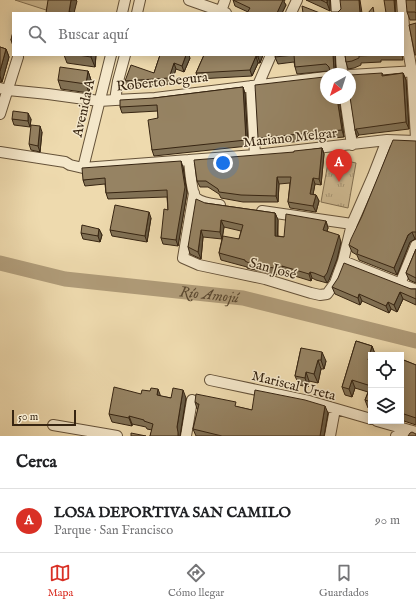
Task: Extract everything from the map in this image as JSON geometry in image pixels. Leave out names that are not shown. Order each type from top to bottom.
[{"type":"street","points":[[122,12],[125,0]]},
{"type":"street","points":[[137,12],[140,0]]},
{"type":"street","points":[[189,0],[223,12],[225,0]]},
{"type":"street","points":[[291,12],[297,0]]},
{"type":"street","points":[[336,0],[337,12]]},
{"type":"street","points":[[402,0],[403,12]]},
{"type":"street","points":[[416,26],[404,28],[414,72],[416,138]]},
{"type":"street","name":"Avenida A","points":[[83,168],[110,56]]},
{"type":"street","name":"Avenida A","points":[[115,100],[125,56]]},
{"type":"street","points":[[255,155],[254,85],[270,56]]},
{"type":"street","points":[[341,56],[342,68]]},
{"type":"street","points":[[0,114],[4,89],[18,57]]},
{"type":"street","points":[[356,74],[414,72]]},
{"type":"street","name":"Roberto Segura","points":[[4,89],[99,100],[115,100],[162,97],[320,78]]},
{"type":"street","points":[[346,104],[352,145]]},
{"type":"street","points":[[387,140],[352,224],[343,261],[416,290]]},
{"type":"street","name":"Mariano Melgar","points":[[0,152],[65,162],[70,165],[83,168],[255,155],[387,140],[416,141]]},
{"type":"street","points":[[189,160],[196,198],[208,203],[232,206]]},
{"type":"street","name":"San José","points":[[194,193],[183,258],[199,265],[265,279],[320,295],[326,294],[335,283],[343,261]]},
{"type":"street","points":[[255,210],[352,224]]},
{"type":"street","points":[[400,284],[416,245]]},
{"type":"street","name":"Mariscal Ureta","points":[[210,380],[310,401],[368,418]]},
{"type":"street","points":[[186,436],[192,400]]},
{"type":"street","points":[[330,436],[335,409]]},
{"type":"street","points":[[389,424],[415,430]]},
{"type":"street","points":[[53,425],[114,436]]},
{"type":"street","points":[[396,436],[415,430]]},
{"type":"green space","points":[[15,0],[50,0],[46,10]]},
{"type":"green space","points":[[329,157],[356,163],[348,208],[321,202]]},
{"type":"building","points":[[48,0],[71,0],[69,12],[46,12]]},
{"type":"building","points":[[233,0],[283,0],[277,12],[248,12],[250,8]]},
{"type":"building","points":[[340,0],[359,0],[360,12],[338,12],[341,9]]},
{"type":"building","points":[[384,0],[394,0],[395,12],[386,12]]},
{"type":"building","points":[[406,0],[416,0],[416,13],[407,12]]},
{"type":"building","points":[[302,6],[317,12],[303,12]]},
{"type":"building","points":[[373,7],[374,12],[369,12]]},
{"type":"building","points":[[416,23],[416,55],[415,55],[409,25]]},
{"type":"building","points":[[0,47],[6,49],[0,71]]},
{"type":"building","points":[[160,56],[186,56],[182,66],[174,63],[169,78],[125,81],[131,65],[154,73]]},
{"type":"building","points":[[204,56],[256,56],[250,70],[196,73]]},
{"type":"building","points":[[294,56],[333,56],[334,68],[329,68],[326,64],[295,67]]},
{"type":"building","points":[[345,56],[359,56],[359,58],[346,62]]},
{"type":"building","points":[[60,67],[88,71],[86,84],[58,80]]},
{"type":"building","points":[[382,73],[382,76],[403,73],[406,122],[355,130],[351,104],[356,104],[356,75]]},
{"type":"building","points":[[320,77],[320,104],[338,104],[342,130],[258,138],[255,85]]},
{"type":"building","points":[[243,87],[246,140],[152,150],[148,120],[158,118],[157,105],[120,107],[120,100],[154,98]]},
{"type":"building","points":[[13,111],[28,113],[28,121],[12,119]]},
{"type":"building","points":[[31,125],[40,126],[38,146],[29,144]]},
{"type":"building","points":[[393,140],[416,141],[416,232],[412,232],[408,235],[394,268],[357,254],[358,250],[349,245]]},
{"type":"building","points":[[322,148],[319,179],[313,178],[310,194],[316,195],[313,206],[288,202],[291,177],[277,177],[276,196],[241,195],[219,192],[218,189],[206,181],[197,181],[194,160],[294,152]]},
{"type":"building","points":[[181,161],[185,187],[176,240],[161,238],[164,209],[168,210],[167,190],[106,193],[105,178],[83,180],[82,168]]},
{"type":"building","points":[[196,199],[205,203],[275,213],[275,236],[284,237],[286,214],[326,221],[323,230],[339,235],[327,273],[324,277],[314,273],[310,272],[309,274],[282,266],[282,268],[275,265],[274,268],[249,263],[245,260],[219,253],[223,236],[239,239],[243,225],[221,220],[220,232],[201,230],[198,252],[188,247]]},
{"type":"building","points":[[115,205],[149,212],[145,236],[110,230]]},
{"type":"building","points":[[82,225],[99,229],[98,236],[81,233]]},
{"type":"building","points":[[416,249],[416,278],[406,273]]},
{"type":"building","points":[[344,263],[411,289],[416,289],[416,299],[400,292],[394,305],[388,302],[386,306],[359,294],[358,298],[332,287],[338,278]]},
{"type":"building","points":[[356,341],[372,346],[370,352],[368,352],[368,385],[352,380],[349,389],[342,387]]},
{"type":"building","points":[[301,348],[322,352],[321,360],[318,360],[314,374],[306,372],[305,378],[295,376]]},
{"type":"building","points":[[404,360],[416,365],[416,418],[404,414]]},
{"type":"building","points":[[114,387],[141,394],[142,390],[150,391],[151,388],[158,389],[157,395],[171,398],[173,388],[183,390],[177,427],[178,436],[150,436],[153,424],[129,416],[129,418],[109,414]]},
{"type":"building","points":[[255,390],[305,400],[325,406],[320,436],[222,436],[193,429],[199,404],[195,402],[196,394],[236,402],[235,406],[252,410]]},
{"type":"building","points":[[368,393],[368,401],[365,400]]},
{"type":"building","points":[[412,432],[416,434],[416,436],[408,436],[410,433]]},
{"type":"building","points":[[131,433],[146,436],[131,436]]},
{"type":"waterway","name":"Río Amojú","points":[[0,263],[65,279],[243,298],[416,341]]},
{"type":"place","name":"LOSA DEPORTIVA SAN CAMILO","points":[[339,182]]}]
